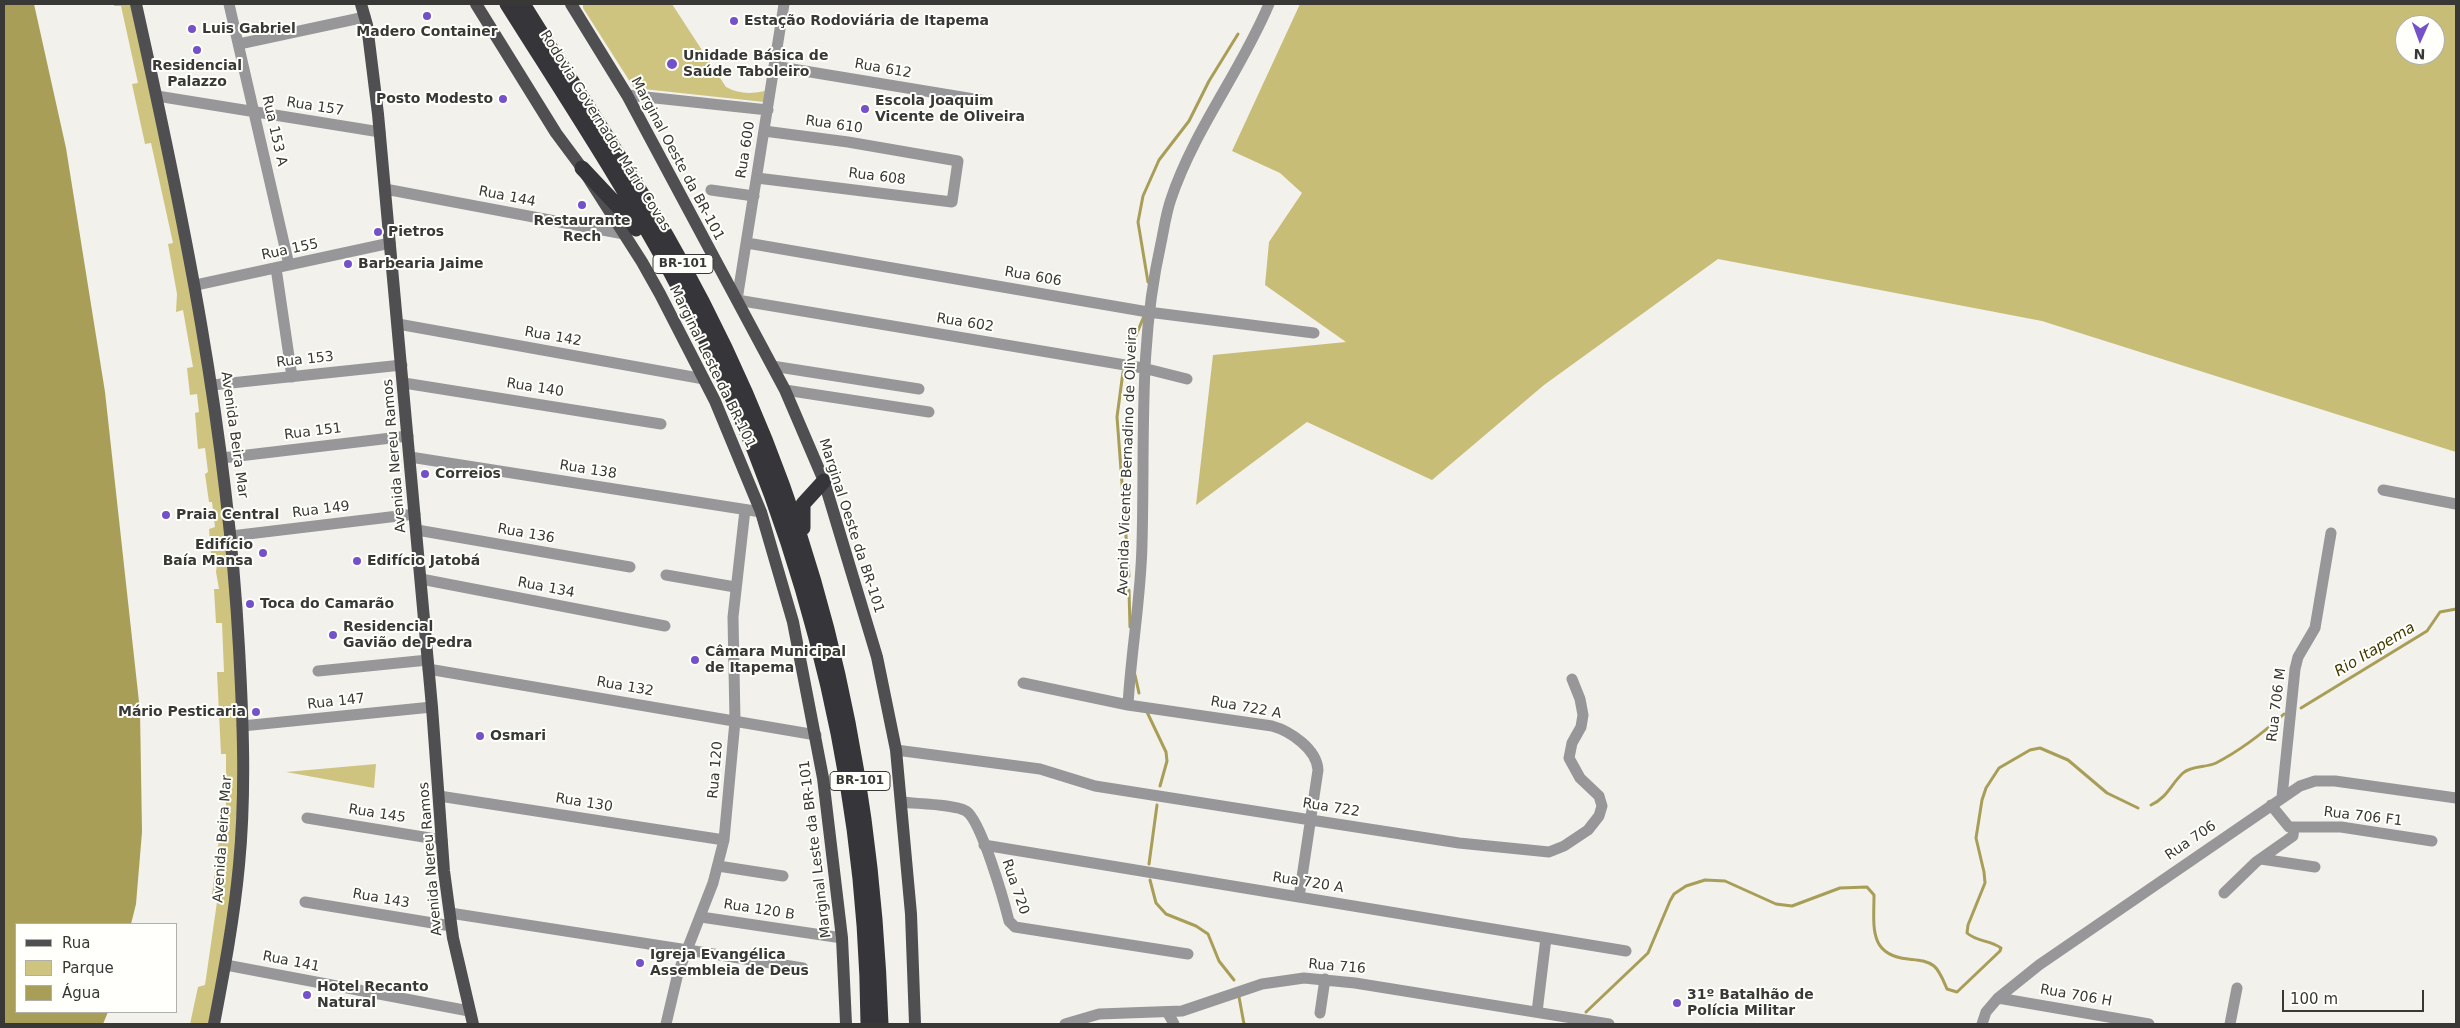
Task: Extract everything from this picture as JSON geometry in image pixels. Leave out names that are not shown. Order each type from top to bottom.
[{"type":"highway","name":"Rodovia Governador Mário Covas","points":[[507,4],[630,202],[672,274],[718,366],[760,465],[807,605],[821,655],[835,718],[855,836],[864,926],[868,1024]]},
{"type":"highway","name":"Rodovia Governador Mário Covas","points":[[523,4],[680,260],[750,403],[771,453],[804,544],[836,659],[859,775],[874,890],[881,1024]]},
{"type":"highway","points":[[582,168],[629,218],[659,268],[690,309]]},
{"type":"highway","points":[[804,544],[803,504],[824,481]]},
{"type":"main road","name":"Avenida Beira Mar","points":[[136,4],[196,285],[212,385],[232,536],[243,775],[239,865],[226,965],[214,1024]]},
{"type":"main road","name":"Avenida Nereu Ramos","points":[[361,4],[365,17],[380,132],[404,383],[440,796],[442,840],[451,926],[473,1024]]},
{"type":"main road","name":"Marginal Leste da BR-101","points":[[476,4],[566,149],[582,168],[624,234],[660,294],[731,436],[761,512],[792,622],[816,735],[831,835],[842,938],[846,1024]]},
{"type":"main road","name":"Marginal Oeste da BR-101","points":[[571,4],[627,95],[737,300],[784,390],[824,481],[877,657],[896,750],[902,802],[913,950],[915,1024]]},
{"type":"street","name":"Rua 153 A","points":[[229,4],[289,265]]},
{"type":"street","name":"Rua 600","points":[[737,300],[784,4]]},
{"type":"street","name":"Avenida Vicente Bernadino de Oliveira","points":[[1128,705],[1131,655],[1141,586],[1144,469],[1143,368],[1148,312],[1171,199],[1193,150],[1256,36],[1269,4]]},
{"type":"street","points":[[239,44],[365,17]]},
{"type":"street","name":"Rua 612","points":[[774,66],[986,101]]},
{"type":"street","points":[[627,95],[768,110]]},
{"type":"street","name":"Rua 157","points":[[157,96],[380,132]]},
{"type":"street","name":"Rua 610","points":[[764,131],[848,142],[958,161]]},
{"type":"street","name":"Rua 608","points":[[757,178],[952,202],[958,161]]},
{"type":"street","name":"Rua 144","points":[[385,189],[624,234]]},
{"type":"street","points":[[711,190],[754,196]]},
{"type":"street","name":"Rua 606","points":[[747,243],[1148,312],[1314,333]]},
{"type":"street","name":"Rua 155","points":[[196,285],[390,244]]},
{"type":"street","points":[[276,268],[292,377]]},
{"type":"street","name":"Rua 602","points":[[737,300],[1143,368],[1187,379]]},
{"type":"street","name":"Rua 142","points":[[398,324],[704,379]]},
{"type":"street","name":"Rua 153","points":[[212,385],[402,365]]},
{"type":"street","points":[[772,366],[919,389]]},
{"type":"street","name":"Rua 140","points":[[404,383],[661,424]]},
{"type":"street","points":[[784,390],[929,412]]},
{"type":"street","name":"Rua 151","points":[[222,458],[408,436]]},
{"type":"street","name":"Rua 138","points":[[410,456],[761,512]]},
{"type":"street","points":[[2383,490],[2456,504]]},
{"type":"street","name":"Rua 120","points":[[666,1024],[672,994],[686,950],[701,917],[718,866],[724,840],[735,721],[733,616],[745,510]]},
{"type":"street","name":"Rua 149","points":[[232,536],[415,514]]},
{"type":"street","name":"Rua 136","points":[[416,530],[630,568]]},
{"type":"street","name":"Rua 706 M","points":[[2282,797],[2295,669],[2300,653],[2315,628],[2331,533]]},
{"type":"street","points":[[666,575],[735,587]]},
{"type":"street","name":"Rua 134","points":[[421,579],[665,626]]},
{"type":"street","name":"Rua 132","points":[[318,671],[428,664],[816,735]]},
{"type":"street","name":"Rua 722","points":[[896,750],[1040,769],[1095,786],[1311,820],[1530,852],[1549,852],[1564,846],[1588,830],[1599,816],[1602,806],[1598,796],[1580,778],[1569,758],[1572,743],[1581,727],[1583,715],[1580,699],[1572,679]]},
{"type":"street","name":"Rua 722 A","points":[[1023,683],[1128,705],[1272,726],[1286,731],[1313,755],[1318,764],[1299,897]]},
{"type":"street","name":"Rua 147","points":[[242,726],[432,707]]},
{"type":"street","name":"Rua 706","points":[[1982,1024],[1986,1012],[1998,998],[2072,941],[2300,786],[2324,781],[2456,798]]},
{"type":"street","name":"Rua 130","points":[[440,796],[724,840]]},
{"type":"street","name":"Rua 720","points":[[902,802],[965,811],[972,817],[984,845],[1009,921],[1015,928],[1188,954]]},
{"type":"street","points":[[2224,893],[2262,859],[2293,836],[2294,826],[2289,827],[2271,805]]},
{"type":"street","name":"Rua 145","points":[[307,818],[442,840]]},
{"type":"street","name":"Rua 706 F1","points":[[2294,826],[2341,827],[2432,841]]},
{"type":"street","name":"Rua 720 A","points":[[984,845],[1626,951]]},
{"type":"street","points":[[2262,859],[2315,867]]},
{"type":"street","points":[[718,866],[783,876]]},
{"type":"street","name":"Rua 143","points":[[305,902],[451,926]]},
{"type":"street","points":[[450,913],[803,968]]},
{"type":"street","name":"Rua 120 B","points":[[701,917],[842,938]]},
{"type":"street","points":[[1537,1012],[1546,938]]},
{"type":"street","name":"Rua 141","points":[[226,965],[469,1011]]},
{"type":"street","name":"Rua 716","points":[[1066,1024],[1099,1014],[1168,1013],[1191,1008],[1270,982],[1298,978],[1325,979],[1610,1024]]},
{"type":"street","points":[[1320,1013],[1325,979]]},
{"type":"street","points":[[2230,1024],[2237,988]]},
{"type":"street","name":"Rua 706 H","points":[[1998,998],[2149,1024]]},
{"type":"street","points":[[1168,1013],[1174,1024]]},
{"type":"green space","points":[[114,4],[131,4],[154,109],[196,322],[213,429],[226,536],[235,644],[238,752],[235,860],[228,922],[209,1024],[190,1024],[198,987],[205,985],[218,895],[212,894],[219,839],[226,839],[226,754],[221,754],[217,672],[224,672],[222,623],[216,623],[214,589],[219,589],[216,572],[218,556],[211,556],[209,529],[215,527],[212,502],[209,502],[205,474],[208,472],[205,448],[198,449],[195,413],[199,412],[197,394],[190,395],[187,368],[193,367],[183,310],[176,312],[177,294],[168,244],[173,243],[151,143],[145,144],[132,84],[138,83],[121,6],[114,6]]},
{"type":"green space","points":[[583,4],[672,4],[726,87],[745,93],[765,91],[764,102],[634,88],[583,8]]},
{"type":"green space","points":[[376,764],[374,788],[286,772]]},
{"type":"shaded area","points":[[1300,4],[2456,4],[2456,452],[2042,321],[1718,259],[1544,385],[1432,480],[1307,422],[1196,505],[1213,355],[1346,342],[1265,285],[1269,242],[1302,193],[1280,173],[1232,151]]},
{"type":"water","points":[[4,4],[34,4],[66,148],[105,392],[140,711],[142,832],[136,904],[131,923],[15,923],[15,1013],[108,1013],[103,1024],[4,1024]]},
{"type":"waterway","points":[[1148,282],[1138,222],[1143,196],[1159,160],[1189,121],[1209,81],[1238,34]]},
{"type":"waterway","points":[[1128,355],[1144,316]]},
{"type":"waterway","points":[[1123,372],[1117,417],[1129,576]]},
{"type":"waterway","points":[[1129,590],[1130,627]]},
{"type":"waterway","name":"Rio Itapema","points":[[2301,708],[2427,631],[2440,612],[2456,609]]},
{"type":"waterway","points":[[1135,675],[1139,693]]},
{"type":"waterway","points":[[1147,712],[1166,752],[1167,761],[1160,786]]},
{"type":"waterway","name":"Rio Itapema","points":[[2151,805],[2161,799],[2187,770],[2212,765],[2234,753],[2252,741],[2284,714]]},
{"type":"waterway","name":"Rio Itapema","points":[[1586,1012],[1648,953],[1674,894],[1686,886],[1705,880],[1725,881],[1776,904],[1792,906],[1840,888],[1867,887],[1874,895],[1874,928],[1880,945],[1886,952],[1895,956],[1931,964],[1942,977],[1947,989],[1957,992],[2001,948],[1967,933],[1968,925],[1985,883],[1976,838],[1982,800],[1986,788],[1999,768],[2030,750],[2040,748],[2068,760],[2107,793],[2138,808]]},
{"type":"waterway","points":[[1149,864],[1157,805]]},
{"type":"waterway","points":[[1150,880],[1156,903],[1166,914],[1196,926],[1208,934],[1219,961],[1234,980]]},
{"type":"waterway","points":[[1239,997],[1244,1024]]},
{"type":"place","name":"Madero Container","points":[[427,16]]},
{"type":"place","name":"Estação Rodoviária de Itapema","points":[[734,21]]},
{"type":"place","name":"Luis Gabriel","points":[[192,29]]},
{"type":"place","name":"Residencial Palazzo","points":[[197,50]]},
{"type":"place","name":"Unidade Básica de Saúde Taboleiro","points":[[672,64]]},
{"type":"place","name":"Posto Modesto","points":[[503,99]]},
{"type":"place","name":"Escola Joaquim Vicente de Oliveira","points":[[865,109]]},
{"type":"place","name":"Restaurante Rech","points":[[582,205]]},
{"type":"place","name":"Pietros","points":[[378,232]]},
{"type":"place","name":"Barbearia Jaime","points":[[348,264]]},
{"type":"place","name":"Correios","points":[[425,474]]},
{"type":"place","name":"Praia Central","points":[[166,515]]},
{"type":"place","name":"Edifício Baía Mansa","points":[[263,553]]},
{"type":"place","name":"Edifício Jatobá","points":[[357,561]]},
{"type":"place","name":"Toca do Camarão","points":[[250,604]]},
{"type":"place","name":"Residencial Gavião de Pedra","points":[[333,635]]},
{"type":"place","name":"Câmara Municipal de Itapema","points":[[695,660]]},
{"type":"place","name":"Mário Pesticaria","points":[[256,712]]},
{"type":"place","name":"Osmari","points":[[480,736]]},
{"type":"place","name":"Igreja Evangélica Assembleia de Deus","points":[[640,963]]},
{"type":"place","name":"Hotel Recanto Natural","points":[[307,995]]},
{"type":"place","name":"31º Batalhão de Polícia Militar","points":[[1677,1003]]}]
